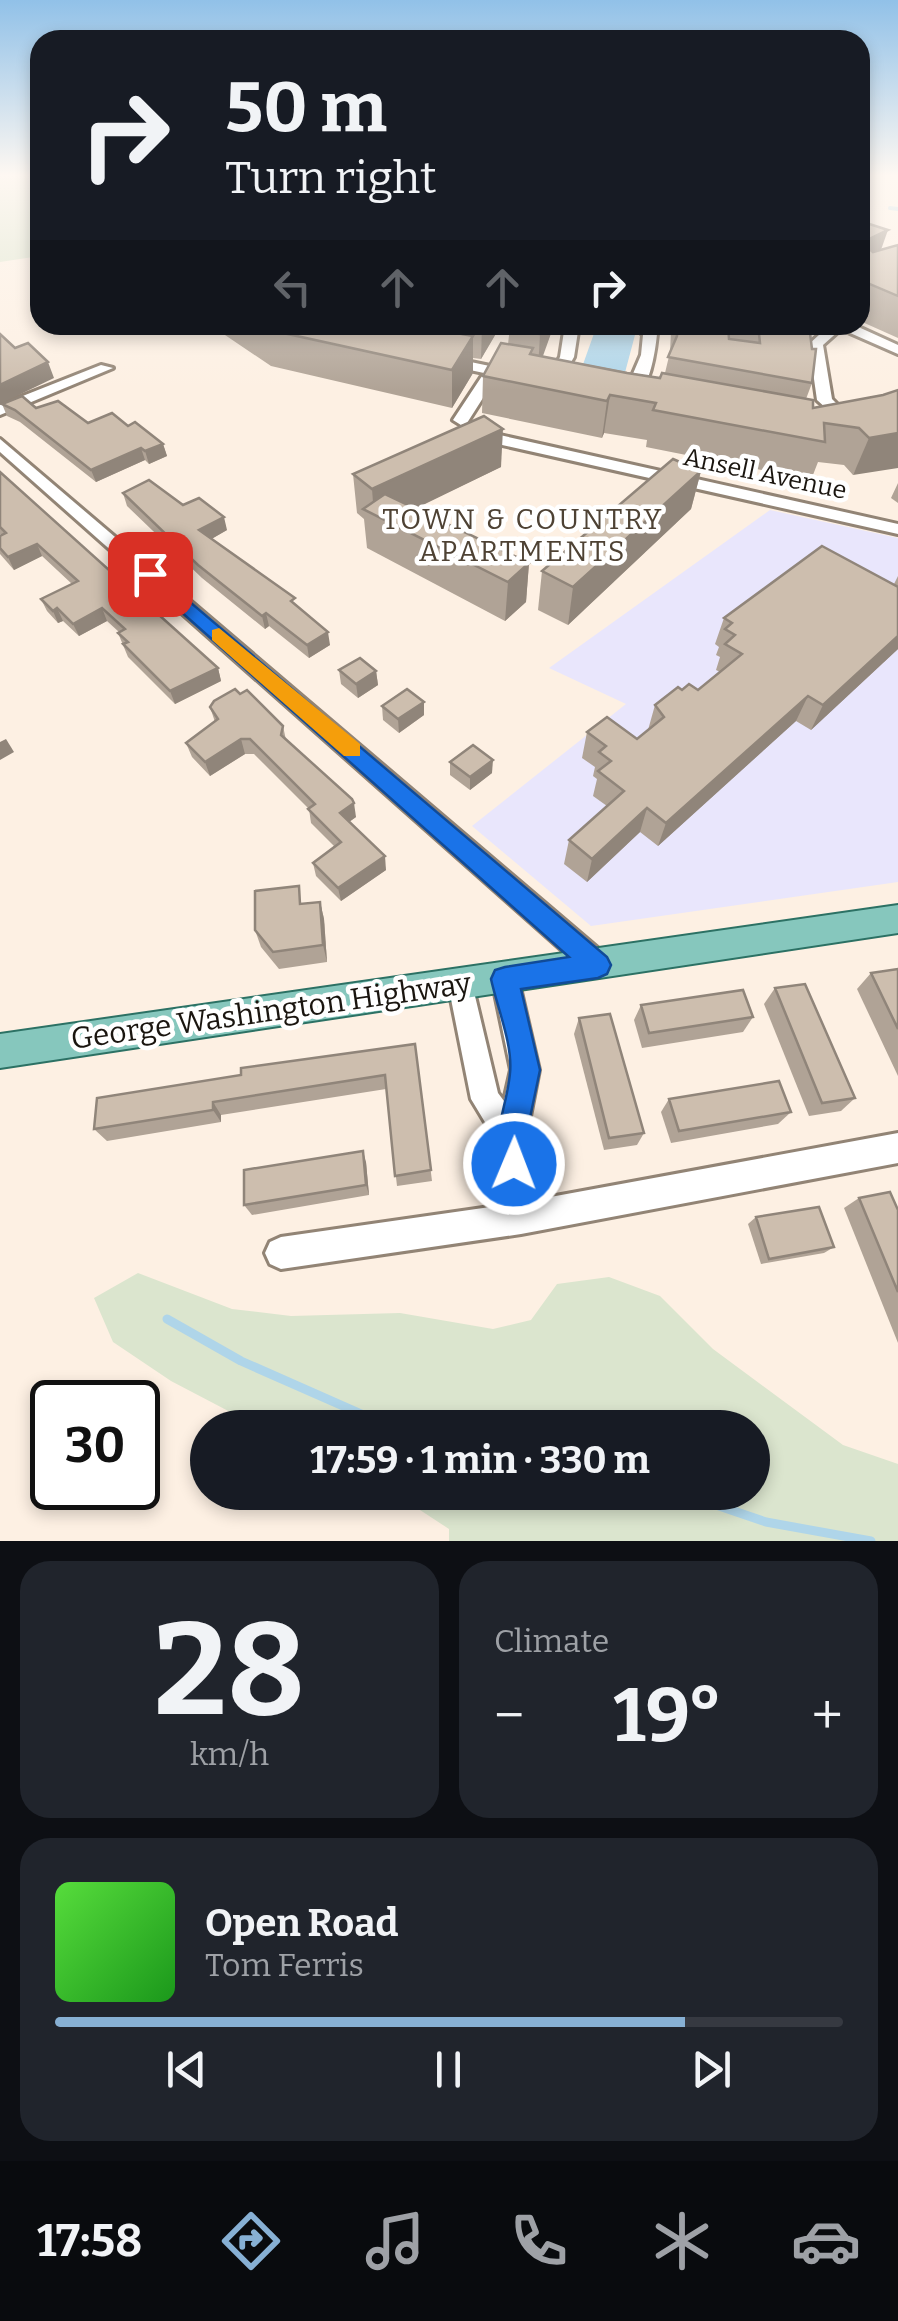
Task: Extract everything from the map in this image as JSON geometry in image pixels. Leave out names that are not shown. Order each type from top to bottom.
[{"type":"main road","name":"George Washington Highway","points":[[0,1051],[157,1024],[505,979],[898,918]]},
{"type":"street","points":[[541,380],[567,357],[570,335]]},
{"type":"street","points":[[611,394],[639,399],[650,335]]},
{"type":"street","points":[[827,335],[816,344],[825,400],[839,425],[864,417]]},
{"type":"street","points":[[863,335],[898,350]]},
{"type":"street","points":[[432,358],[572,386]]},
{"type":"street","points":[[0,410],[106,368]]},
{"type":"street","points":[[461,420],[494,371]]},
{"type":"street","name":"Ansell Avenue","points":[[445,436],[476,435],[898,529]]},
{"type":"street","points":[[0,444],[598,965]]},
{"type":"street","points":[[505,979],[526,1070],[511,1137],[522,1218]]},
{"type":"street","points":[[460,984],[485,1099],[511,1137]]},
{"type":"street","points":[[281,1252],[522,1218],[898,1148]]},
{"type":"shaded area","points":[[770,510],[898,538],[898,882],[591,926],[472,826],[626,704],[549,668]]},
{"type":"green space","points":[[0,246],[30,246],[30,258],[0,262]]},
{"type":"green space","points":[[138,1273],[232,1309],[291,1316],[400,1313],[493,1329],[531,1320],[557,1284],[609,1277],[660,1296],[713,1349],[843,1445],[898,1464],[898,1541],[449,1541],[449,1529],[420,1510],[770,1510],[770,1410],[226,1410],[171,1381],[113,1342],[94,1298]]},
{"type":"water","points":[[593,335],[635,335],[623,380],[581,370]]},
{"type":"building","points":[[898,246],[898,296],[870,284],[870,250]]},
{"type":"building","points":[[0,334],[15,348],[28,343],[48,362],[0,385]]},
{"type":"building","points":[[292,335],[473,336],[452,370]]},
{"type":"building","points":[[729,335],[729,339],[760,343],[759,335],[810,335],[812,349],[816,349],[812,383],[668,357],[677,336]]},
{"type":"building","points":[[501,343],[533,348],[530,354],[627,373],[660,378],[662,373],[813,400],[813,408],[898,390],[898,433],[869,438],[859,428],[824,423],[825,442],[653,410],[656,403],[610,395],[607,401],[483,376]]},
{"type":"building","points":[[22,396],[36,408],[58,401],[88,423],[112,413],[128,426],[135,422],[163,444],[145,451],[141,448],[91,470],[2,404]]},
{"type":"building","points":[[484,416],[503,429],[372,489],[353,474]]},
{"type":"building","points":[[673,459],[701,471],[573,587],[542,571]]},
{"type":"building","points":[[0,472],[218,668],[170,691],[123,644],[128,642],[118,633],[125,629],[102,608],[73,624],[57,608],[53,611],[41,599],[78,581],[37,544],[8,557],[0,548],[0,536],[6,533],[0,527]]},
{"type":"building","points":[[149,480],[183,505],[199,498],[224,517],[199,530],[295,598],[291,601],[328,632],[307,645],[266,613],[262,616],[198,565],[123,493]]},
{"type":"building","points":[[385,494],[529,563],[508,582],[363,509]]},
{"type":"building","points":[[822,546],[898,587],[898,636],[823,705],[808,696],[666,823],[647,808],[592,859],[569,840],[624,791],[598,771],[611,761],[599,752],[606,746],[587,732],[607,717],[637,739],[664,717],[655,705],[678,687],[682,690],[689,684],[698,690],[742,654],[725,644],[735,635],[725,629],[732,623],[724,618]]},
{"type":"building","points":[[360,658],[376,671],[356,684],[339,670]]},
{"type":"building","points":[[235,689],[240,694],[247,690],[283,726],[281,735],[352,799],[354,803],[340,813],[385,856],[338,888],[313,863],[341,842],[308,809],[315,804],[250,739],[241,739],[205,762],[186,743],[218,719],[210,707]]},
{"type":"building","points":[[407,689],[424,702],[398,719],[382,706]]},
{"type":"building","points":[[473,745],[493,760],[470,777],[450,762]]},
{"type":"building","points":[[299,886],[300,904],[320,902],[323,945],[273,952],[255,930],[255,891]]},
{"type":"building","points":[[898,969],[898,1029],[871,973]]},
{"type":"building","points":[[805,984],[855,1098],[822,1103],[775,988]]},
{"type":"building","points":[[743,990],[753,1017],[649,1033],[641,1005]]},
{"type":"building","points":[[610,1014],[644,1133],[609,1138],[579,1018]]},
{"type":"building","points":[[415,1044],[431,1170],[395,1176],[385,1075],[213,1102],[213,1110],[94,1129],[97,1098],[241,1075],[241,1068]]},
{"type":"building","points":[[779,1081],[791,1112],[679,1131],[669,1099]]},
{"type":"building","points":[[363,1151],[366,1185],[244,1205],[244,1170]]},
{"type":"building","points":[[890,1192],[898,1210],[898,1292],[859,1198]]},
{"type":"building","points":[[819,1207],[834,1247],[769,1259],[756,1217]]},
{"type":"waterway","points":[[167,1319],[241,1361],[352,1410]]},
{"type":"waterway","points":[[731,1510],[766,1522],[871,1541]]},
{"type":"slow traffic","points":[[219,635],[352,750]]},
{"type":"district","name":"TOWN & COUNTRY APARTMENTS","points":[[523,535]]},
{"type":"route","points":[[150,574],[598,965],[505,979],[526,1070],[511,1137],[514,1164]]}]
